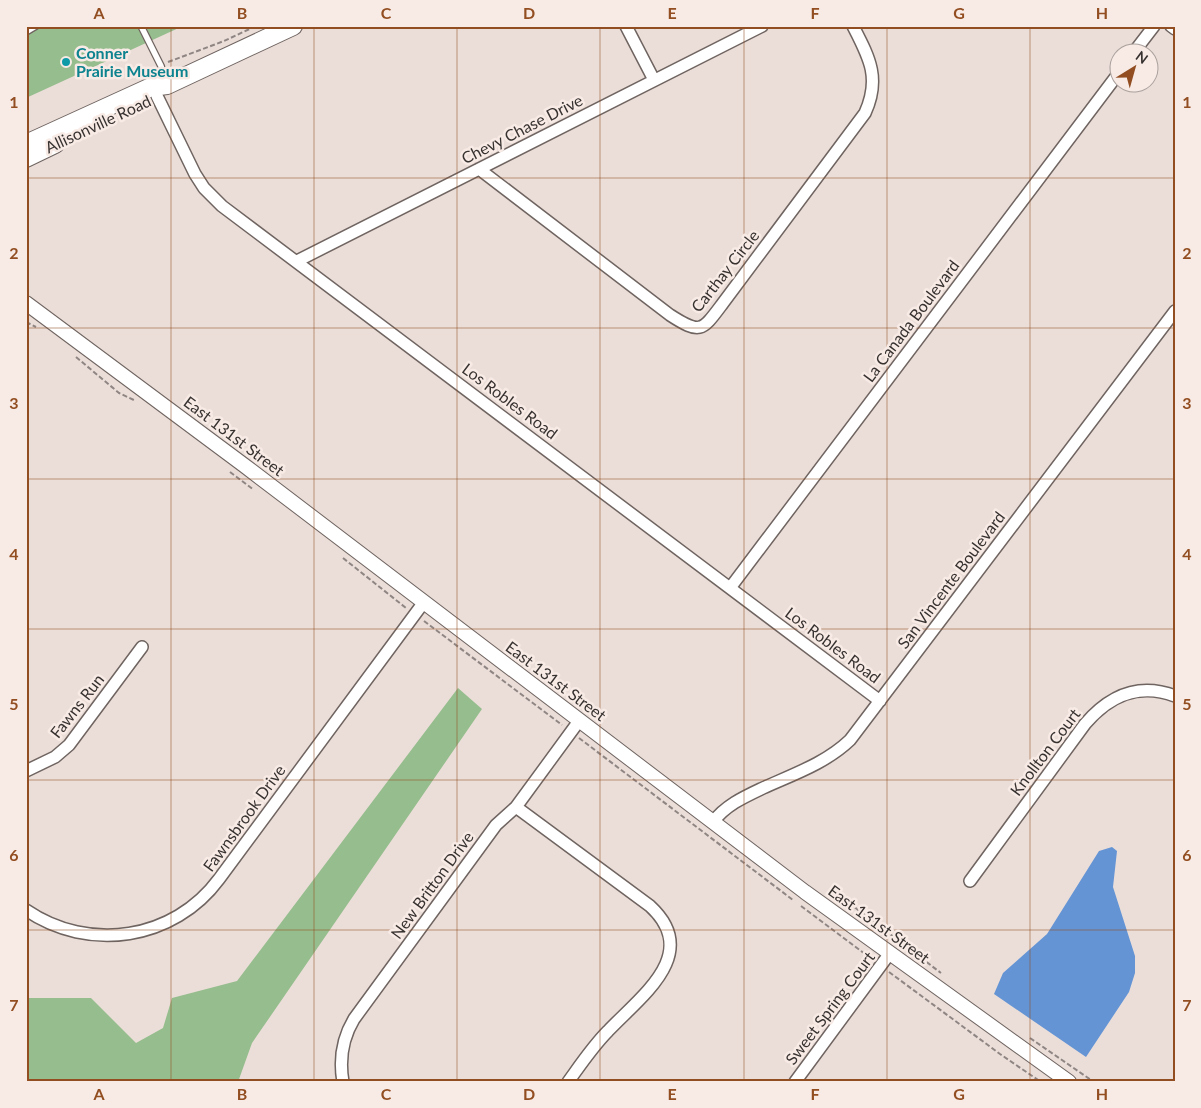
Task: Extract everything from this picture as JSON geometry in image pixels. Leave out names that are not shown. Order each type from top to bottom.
[{"type":"main road","name":"Allisonville Road","points":[[26,158],[293,26]]},
{"type":"main road","name":"Allisonville Road","points":[[26,144],[151,87],[162,90]]},
{"type":"street","points":[[626,26],[654,80]]},
{"type":"street","name":"Chevy Chase Drive","points":[[297,261],[762,26]]},
{"type":"street","name":"Carthay Circle","points":[[479,169],[670,315],[689,326],[698,328],[705,326],[865,113],[872,92],[873,73],[868,56],[853,26]]},
{"type":"street","points":[[1142,42],[1154,26]]},
{"type":"street","points":[[1171,26],[1175,29]]},
{"type":"street","name":"La Canada Boulevard","points":[[730,588],[1108,87]]},
{"type":"street","name":"Los Robles Road","points":[[162,90],[195,174],[204,188],[222,206],[880,701]]},
{"type":"street","name":"East 131st Street","points":[[26,303],[424,602],[575,726],[713,822],[805,892],[1069,1082]]},
{"type":"street","name":"San Vincente Boulevard","points":[[713,822],[720,813],[739,799],[831,756],[850,740],[1175,310]]},
{"type":"street","name":"Fawnsbrook Drive","points":[[26,910],[36,917],[78,933],[105,936],[129,934],[152,929],[173,920],[196,904],[213,888],[424,602]]},
{"type":"street","name":"Fawns Run","points":[[26,771],[55,757],[69,745],[142,647]]},
{"type":"street","name":"Knollton Court","points":[[970,881],[1085,724],[1101,707],[1119,696],[1136,692],[1152,691],[1175,696]]},
{"type":"street","name":"New Britton Drive","points":[[343,1082],[342,1046],[348,1028],[496,825],[516,807],[575,726]]},
{"type":"street","points":[[516,807],[650,906],[662,920],[669,936],[670,951],[661,974],[600,1040],[568,1082]]},
{"type":"street","name":"Sweet Spring Court","points":[[795,1082],[890,953]]},
{"type":"lane","points":[[26,32],[36,26]]},
{"type":"lane","points":[[141,26],[161,66],[162,90]]},
{"type":"path","points":[[26,322],[39,329]]},
{"type":"path","points":[[73,355],[119,393],[136,402]]},
{"type":"path","points":[[227,470],[258,492]]},
{"type":"path","points":[[340,554],[415,614],[575,726],[881,966],[1041,1082]]},
{"type":"path","points":[[849,903],[946,977]]},
{"type":"path","points":[[1028,1036],[1094,1082]]},
{"type":"green space","name":"Conner Prairie Museum","points":[[26,26],[183,26],[26,98]]},
{"type":"green space","points":[[458,688],[482,709],[252,1043],[238,1082],[26,1082],[26,998],[91,998],[136,1043],[163,1028],[172,998],[237,981]]},
{"type":"water","points":[[1112,847],[1117,851],[1113,887],[1135,956],[1135,973],[1129,992],[1086,1057],[994,994],[1003,973],[1047,934],[1099,851]]},
{"type":"place","name":"Conner Prairie Museum","points":[[66,62]]}]
